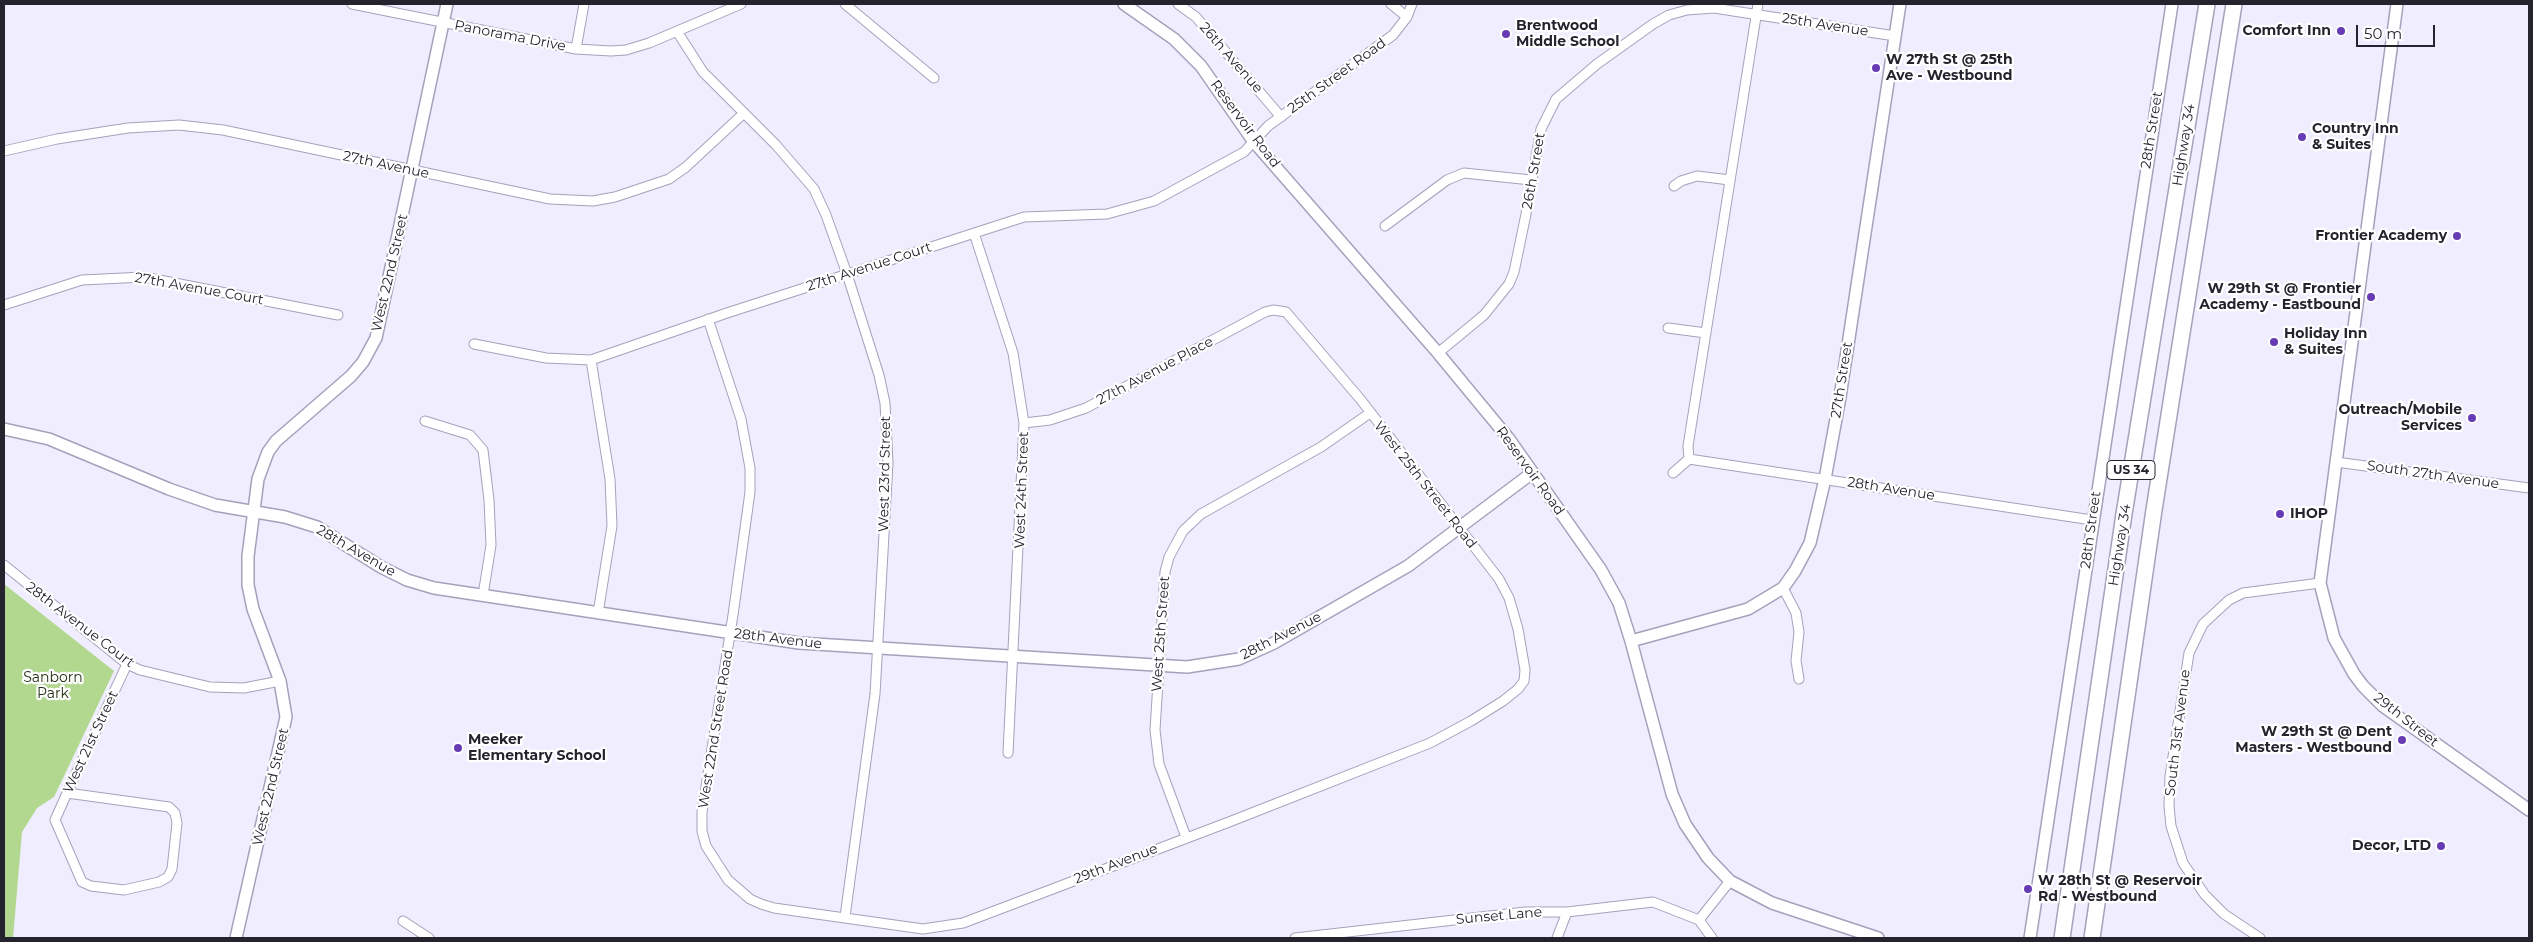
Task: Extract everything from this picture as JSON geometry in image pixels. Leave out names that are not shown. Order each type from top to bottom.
[{"type":"highway","name":"Highway 34","points":[[2062,938],[2124,514],[2207,4]]},
{"type":"highway","name":"Highway 34","points":[[2092,938],[2154,510],[2234,4]]},
{"type":"street","name":"Panorama Drive","points":[[352,4],[576,49],[626,50],[678,33],[741,4]]},
{"type":"street","name":"West 22nd Street","points":[[236,938],[284,734],[286,704],[280,680],[253,609],[248,585],[253,511],[258,479],[268,452],[290,428],[351,376],[363,362],[376,338],[447,4]]},
{"type":"street","name":"Panorama Drive","points":[[576,49],[584,4]]},
{"type":"street","points":[[846,4],[934,78]]},
{"type":"street","name":"Reservoir Road","points":[[1124,4],[1188,51],[1228,101],[1254,142],[1438,353],[1509,439],[1612,587],[1631,641],[1672,794],[1696,843],[1730,882],[1772,903],[1878,938]]},
{"type":"street","name":"26th Avenue","points":[[1178,4],[1196,17],[1281,117]]},
{"type":"street","points":[[1391,4],[1407,17]]},
{"type":"street","name":"25th Street Road","points":[[1254,142],[1281,117],[1393,35],[1407,17],[1412,4]]},
{"type":"street","points":[[1673,473],[1689,459],[1688,446],[1758,4]]},
{"type":"street","name":"27th Street","points":[[1631,641],[1737,613],[1783,588],[1795,571],[1810,543],[1825,479],[1862,258],[1900,4]]},
{"type":"street","name":"28th Street","points":[[2030,938],[2092,520],[2172,4]]},
{"type":"street","name":"29th Street","points":[[2397,4],[2320,584],[2334,638],[2363,686],[2383,706],[2529,810]]},
{"type":"street","name":"26th Street","points":[[1438,353],[1484,314],[1509,284],[1514,272],[1541,129],[1556,99],[1596,64],[1653,24],[1669,16],[1687,10],[1714,8],[1756,14]]},
{"type":"street","name":"25th Avenue","points":[[1756,14],[1895,36]]},
{"type":"street","name":"West 23rd Street","points":[[678,33],[703,72],[776,145],[814,189],[826,215],[847,274],[879,375],[887,421],[888,462],[878,649],[875,694],[845,917]]},
{"type":"street","name":"27th Avenue","points":[[4,151],[56,139],[110,131],[179,125],[223,130],[550,199],[593,201],[625,194],[669,179],[686,167],[743,114]]},
{"type":"street","name":"27th Avenue Court","points":[[474,344],[546,358],[591,360],[708,319],[1024,217],[1107,214],[1135,208],[1165,196],[1244,152],[1254,142]]},
{"type":"street","points":[[1386,226],[1447,180],[1464,173],[1531,180]]},
{"type":"street","points":[[1674,186],[1681,181],[1697,176],[1730,180]]},
{"type":"street","name":"West 24th Street","points":[[974,233],[1013,353],[1024,423],[1008,752]]},
{"type":"street","name":"27th Avenue Court","points":[[4,306],[82,280],[103,277],[144,277],[338,315]]},
{"type":"street","name":"27th Avenue Place","points":[[1024,423],[1050,420],[1086,408],[1265,312],[1282,310]]},
{"type":"street","name":"West 25th Street Road","points":[[1282,310],[1291,316],[1370,413],[1499,579],[1509,598],[1524,657],[1524,681]]},
{"type":"street","name":"West 22nd Street Road","points":[[706,846],[702,831],[702,812],[747,522],[750,468],[741,419],[708,319]]},
{"type":"street","points":[[1668,328],[1706,333]]},
{"type":"street","points":[[591,360],[610,479],[612,526],[598,613]]},
{"type":"street","name":"West 25th Street","points":[[1186,837],[1157,756],[1154,730],[1165,572],[1174,544],[1201,514],[1219,502],[1321,447],[1370,413]]},
{"type":"street","points":[[424,421],[470,435],[483,450],[489,500],[491,545],[483,595]]},
{"type":"street","name":"28th Avenue","points":[[4,429],[50,439],[190,497],[215,505],[285,517],[317,528],[381,567],[407,580],[434,588],[799,643],[1187,667],[1215,664],[1258,651],[1384,581],[1532,473]]},
{"type":"street","name":"28th Avenue","points":[[1689,459],[2092,520]]},
{"type":"street","name":"South 27th Avenue","points":[[2336,462],[2529,488]]},
{"type":"street","name":"28th Avenue Court","points":[[4,565],[127,664],[154,674],[210,687],[244,688],[280,680]]},
{"type":"street","name":"South 31st Avenue","points":[[2260,938],[2224,914],[2204,895],[2183,863],[2171,826],[2169,806],[2170,776],[2189,652],[2203,624],[2236,597],[2261,589],[2320,584]]},
{"type":"street","points":[[1783,588],[1796,613],[1799,632],[1796,661],[1799,679]]},
{"type":"street","name":"West 21st Street","points":[[67,793],[169,807],[175,813],[178,824],[172,868],[168,876],[159,882],[124,890],[91,886],[82,882],[55,820],[67,793],[127,664]]},
{"type":"street","name":"29th Avenue","points":[[706,846],[728,880],[750,899],[774,908],[923,928],[963,924],[1430,743],[1503,701],[1518,689],[1524,681]]},
{"type":"street","points":[[1712,938],[1699,920],[1730,882]]},
{"type":"street","name":"Sunset Lane","points":[[1295,938],[1525,912],[1567,912],[1653,902],[1699,920]]},
{"type":"street","points":[[1557,938],[1567,912]]},
{"type":"street","points":[[403,921],[429,938]]},
{"type":"green space","name":"Sanborn Park","points":[[4,584],[114,671],[54,797],[37,808],[22,832],[13,938],[4,938]]},
{"type":"place","name":"Comfort Inn","points":[[2341,31]]},
{"type":"place","name":"Brentwood Middle School","points":[[1506,34]]},
{"type":"place","name":"W 27th St @ 25th Ave - Westbound","points":[[1876,68]]},
{"type":"place","name":"Country Inn & Suites","points":[[2302,137]]},
{"type":"place","name":"Frontier Academy","points":[[2457,236]]},
{"type":"place","name":"W 29th St @ Frontier Academy - Eastbound","points":[[2371,297]]},
{"type":"place","name":"Holiday Inn & Suites","points":[[2274,342]]},
{"type":"place","name":"Outreach/Mobile Services","points":[[2472,418]]},
{"type":"place","name":"IHOP","points":[[2280,514]]},
{"type":"place","name":"W 29th St @ Dent Masters - Westbound","points":[[2402,740]]},
{"type":"place","name":"Meeker Elementary School","points":[[458,748]]},
{"type":"place","name":"Decor, LTD","points":[[2441,846]]},
{"type":"place","name":"W 28th St @ Reservoir Rd - Westbound","points":[[2028,889]]}]
